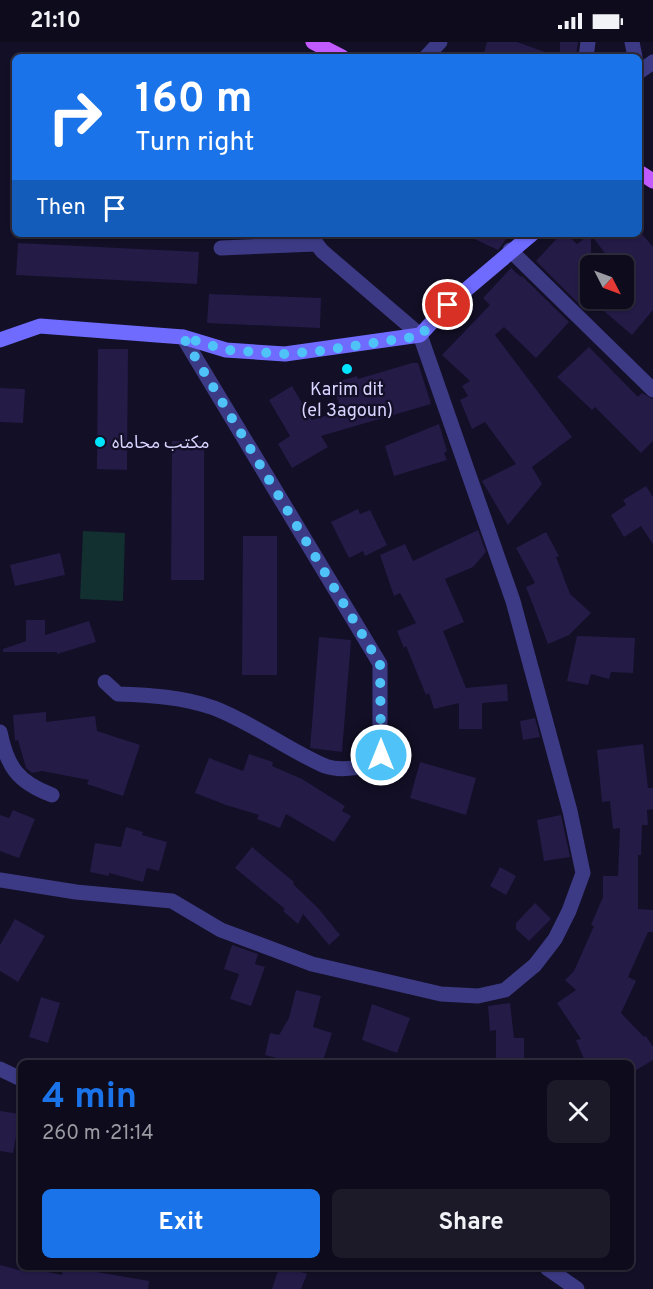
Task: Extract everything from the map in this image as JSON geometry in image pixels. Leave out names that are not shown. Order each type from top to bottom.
[{"type":"main road","points":[[313,42],[336,54]]},
{"type":"street","points":[[429,54],[440,42]]},
{"type":"street","points":[[0,339],[40,326],[183,337],[226,350],[285,354],[420,336],[448,305],[528,237]]},
{"type":"street","points":[[0,880],[76,892],[172,901],[220,930],[312,964],[441,994],[478,996],[506,990],[535,965],[555,939],[569,911],[583,873],[570,811],[513,601],[420,336],[313,239],[221,248]]},
{"type":"street","points":[[510,250],[653,390]]},
{"type":"street","points":[[105,682],[118,694],[161,696],[213,708],[265,732],[327,767],[361,767],[374,763],[381,755],[380,664],[183,337]]},
{"type":"street","points":[[0,732],[4,753],[12,771],[52,795]]},
{"type":"street","points":[[0,1069],[18,1078]]},
{"type":"street","points":[[550,1270],[577,1289]]},
{"type":"green space","points":[[83,531],[125,533],[123,601],[80,599]]},
{"type":"building","points":[[487,42],[517,42],[550,54],[484,54]]},
{"type":"building","points":[[560,42],[578,42],[576,54],[560,54]]},
{"type":"building","points":[[642,234],[653,247],[653,310],[632,335],[602,309],[634,309],[634,255],[606,255],[593,237],[642,237]]},
{"type":"building","points":[[470,237],[508,237],[498,250]]},
{"type":"building","points":[[558,237],[569,237],[577,244],[586,237],[591,237],[591,255],[580,255],[580,305],[536,261]]},
{"type":"building","points":[[18,243],[199,252],[197,284],[16,275]]},
{"type":"building","points":[[511,268],[569,322],[536,358],[504,327],[495,335],[572,437],[532,467],[542,484],[508,525],[482,481],[516,464],[485,422],[472,429],[460,400],[468,396],[462,386],[470,381],[442,355],[490,305],[483,298]]},
{"type":"building","points":[[209,294],[321,298],[320,328],[207,323]]},
{"type":"building","points":[[589,347],[638,397],[642,393],[653,399],[653,441],[641,453],[595,407],[592,410],[557,377]]},
{"type":"building","points":[[98,349],[128,349],[127,470],[97,469]]},
{"type":"building","points":[[418,363],[431,404],[321,436],[328,447],[292,468],[278,444],[290,436],[269,400],[292,386],[312,420],[341,411],[333,383],[357,376],[358,379]]},
{"type":"building","points":[[0,388],[25,389],[23,423],[0,422]]},
{"type":"building","points":[[439,424],[447,451],[444,453],[447,460],[394,476],[385,446]]},
{"type":"building","points":[[172,441],[204,441],[204,580],[171,580]]},
{"type":"building","points":[[646,486],[653,497],[653,544],[641,526],[624,537],[611,515],[626,505],[623,500]]},
{"type":"building","points":[[358,509],[360,514],[370,510],[387,545],[365,556],[363,551],[349,558],[331,522]]},
{"type":"building","points":[[478,530],[486,552],[473,567],[445,579],[464,622],[443,631],[466,688],[507,684],[508,701],[482,703],[482,729],[459,729],[459,703],[434,709],[429,693],[426,695],[406,646],[404,648],[397,631],[416,623],[400,593],[394,596],[380,555],[405,544],[413,561]]},
{"type":"building","points":[[546,532],[559,556],[556,557],[570,594],[591,613],[569,635],[548,644],[526,587],[535,583],[516,548]]},
{"type":"building","points":[[243,536],[277,536],[277,675],[242,675]]},
{"type":"building","points":[[60,553],[65,575],[15,586],[10,565]]},
{"type":"building","points":[[26,620],[45,620],[45,635],[89,621],[96,642],[57,654],[57,652],[3,652],[3,649],[26,641]]},
{"type":"building","points":[[577,636],[635,638],[633,673],[611,672],[609,679],[591,674],[588,685],[567,681]]},
{"type":"building","points":[[319,637],[351,640],[342,752],[310,748]]},
{"type":"building","points":[[46,712],[46,722],[95,716],[97,731],[140,745],[123,796],[87,784],[89,780],[42,771],[32,773],[26,768],[18,740],[15,741],[13,715]]},
{"type":"building","points":[[535,718],[540,737],[523,740],[520,721]]},
{"type":"building","points":[[643,744],[648,788],[653,788],[653,809],[647,810],[648,825],[642,825],[641,855],[638,855],[638,909],[653,910],[653,932],[648,932],[628,977],[636,981],[621,1013],[644,1037],[646,1036],[653,1047],[653,1060],[634,1071],[634,1060],[584,1060],[576,1040],[581,1039],[557,1003],[576,990],[565,980],[574,971],[594,926],[591,925],[603,897],[603,876],[618,876],[620,828],[613,829],[610,801],[602,802],[597,750]]},
{"type":"building","points":[[249,754],[273,762],[272,766],[302,779],[345,806],[342,811],[351,816],[334,842],[286,814],[280,828],[257,819],[259,815],[195,793],[209,758],[243,771]]},
{"type":"building","points":[[420,762],[476,778],[466,815],[410,798]]},
{"type":"building","points":[[13,810],[35,819],[19,858],[0,851],[0,815],[9,818]]},
{"type":"building","points":[[561,815],[570,857],[544,861],[537,820]]},
{"type":"building","points":[[126,827],[143,832],[142,835],[167,842],[159,871],[147,868],[143,882],[109,873],[109,876],[90,872],[95,843],[121,847]]},
{"type":"building","points":[[252,847],[294,882],[293,884],[318,908],[340,935],[329,945],[303,914],[298,924],[283,911],[285,909],[235,868]]},
{"type":"building","points":[[500,867],[516,876],[506,895],[490,886]]},
{"type":"building","points":[[535,903],[551,919],[529,941],[516,929],[516,923]]},
{"type":"building","points":[[15,919],[45,936],[18,982],[0,971],[0,945]]},
{"type":"building","points":[[232,945],[258,954],[255,964],[265,967],[251,1006],[230,999],[239,974],[224,969]]},
{"type":"building","points":[[296,990],[321,996],[313,1027],[332,1033],[323,1060],[285,1060],[265,1055],[270,1033],[279,1035],[289,1018]]},
{"type":"building","points":[[41,997],[60,1003],[48,1043],[29,1037]]},
{"type":"building","points":[[510,1003],[514,1038],[524,1038],[524,1060],[496,1060],[496,1030],[490,1031],[488,1006]]},
{"type":"building","points":[[372,1004],[410,1018],[397,1053],[362,1040]]},
{"type":"building","points":[[0,1111],[18,1114],[13,1153],[0,1151]]},
{"type":"building","points":[[0,1265],[23,1271],[39,1270],[62,1275],[63,1270],[86,1270],[149,1281],[148,1289],[0,1289]]},
{"type":"building","points":[[278,1270],[295,1270],[307,1274],[301,1289],[272,1289]]},
{"type":"place","name":"Karim dit (el 3agoun)","points":[[347,369]]},
{"type":"place","name":"مكتب محاماه","points":[[100,442]]},
{"type":"route","points":[[381,755],[380,664],[183,337],[226,350],[285,354],[320,351],[420,336],[448,305]]}]
